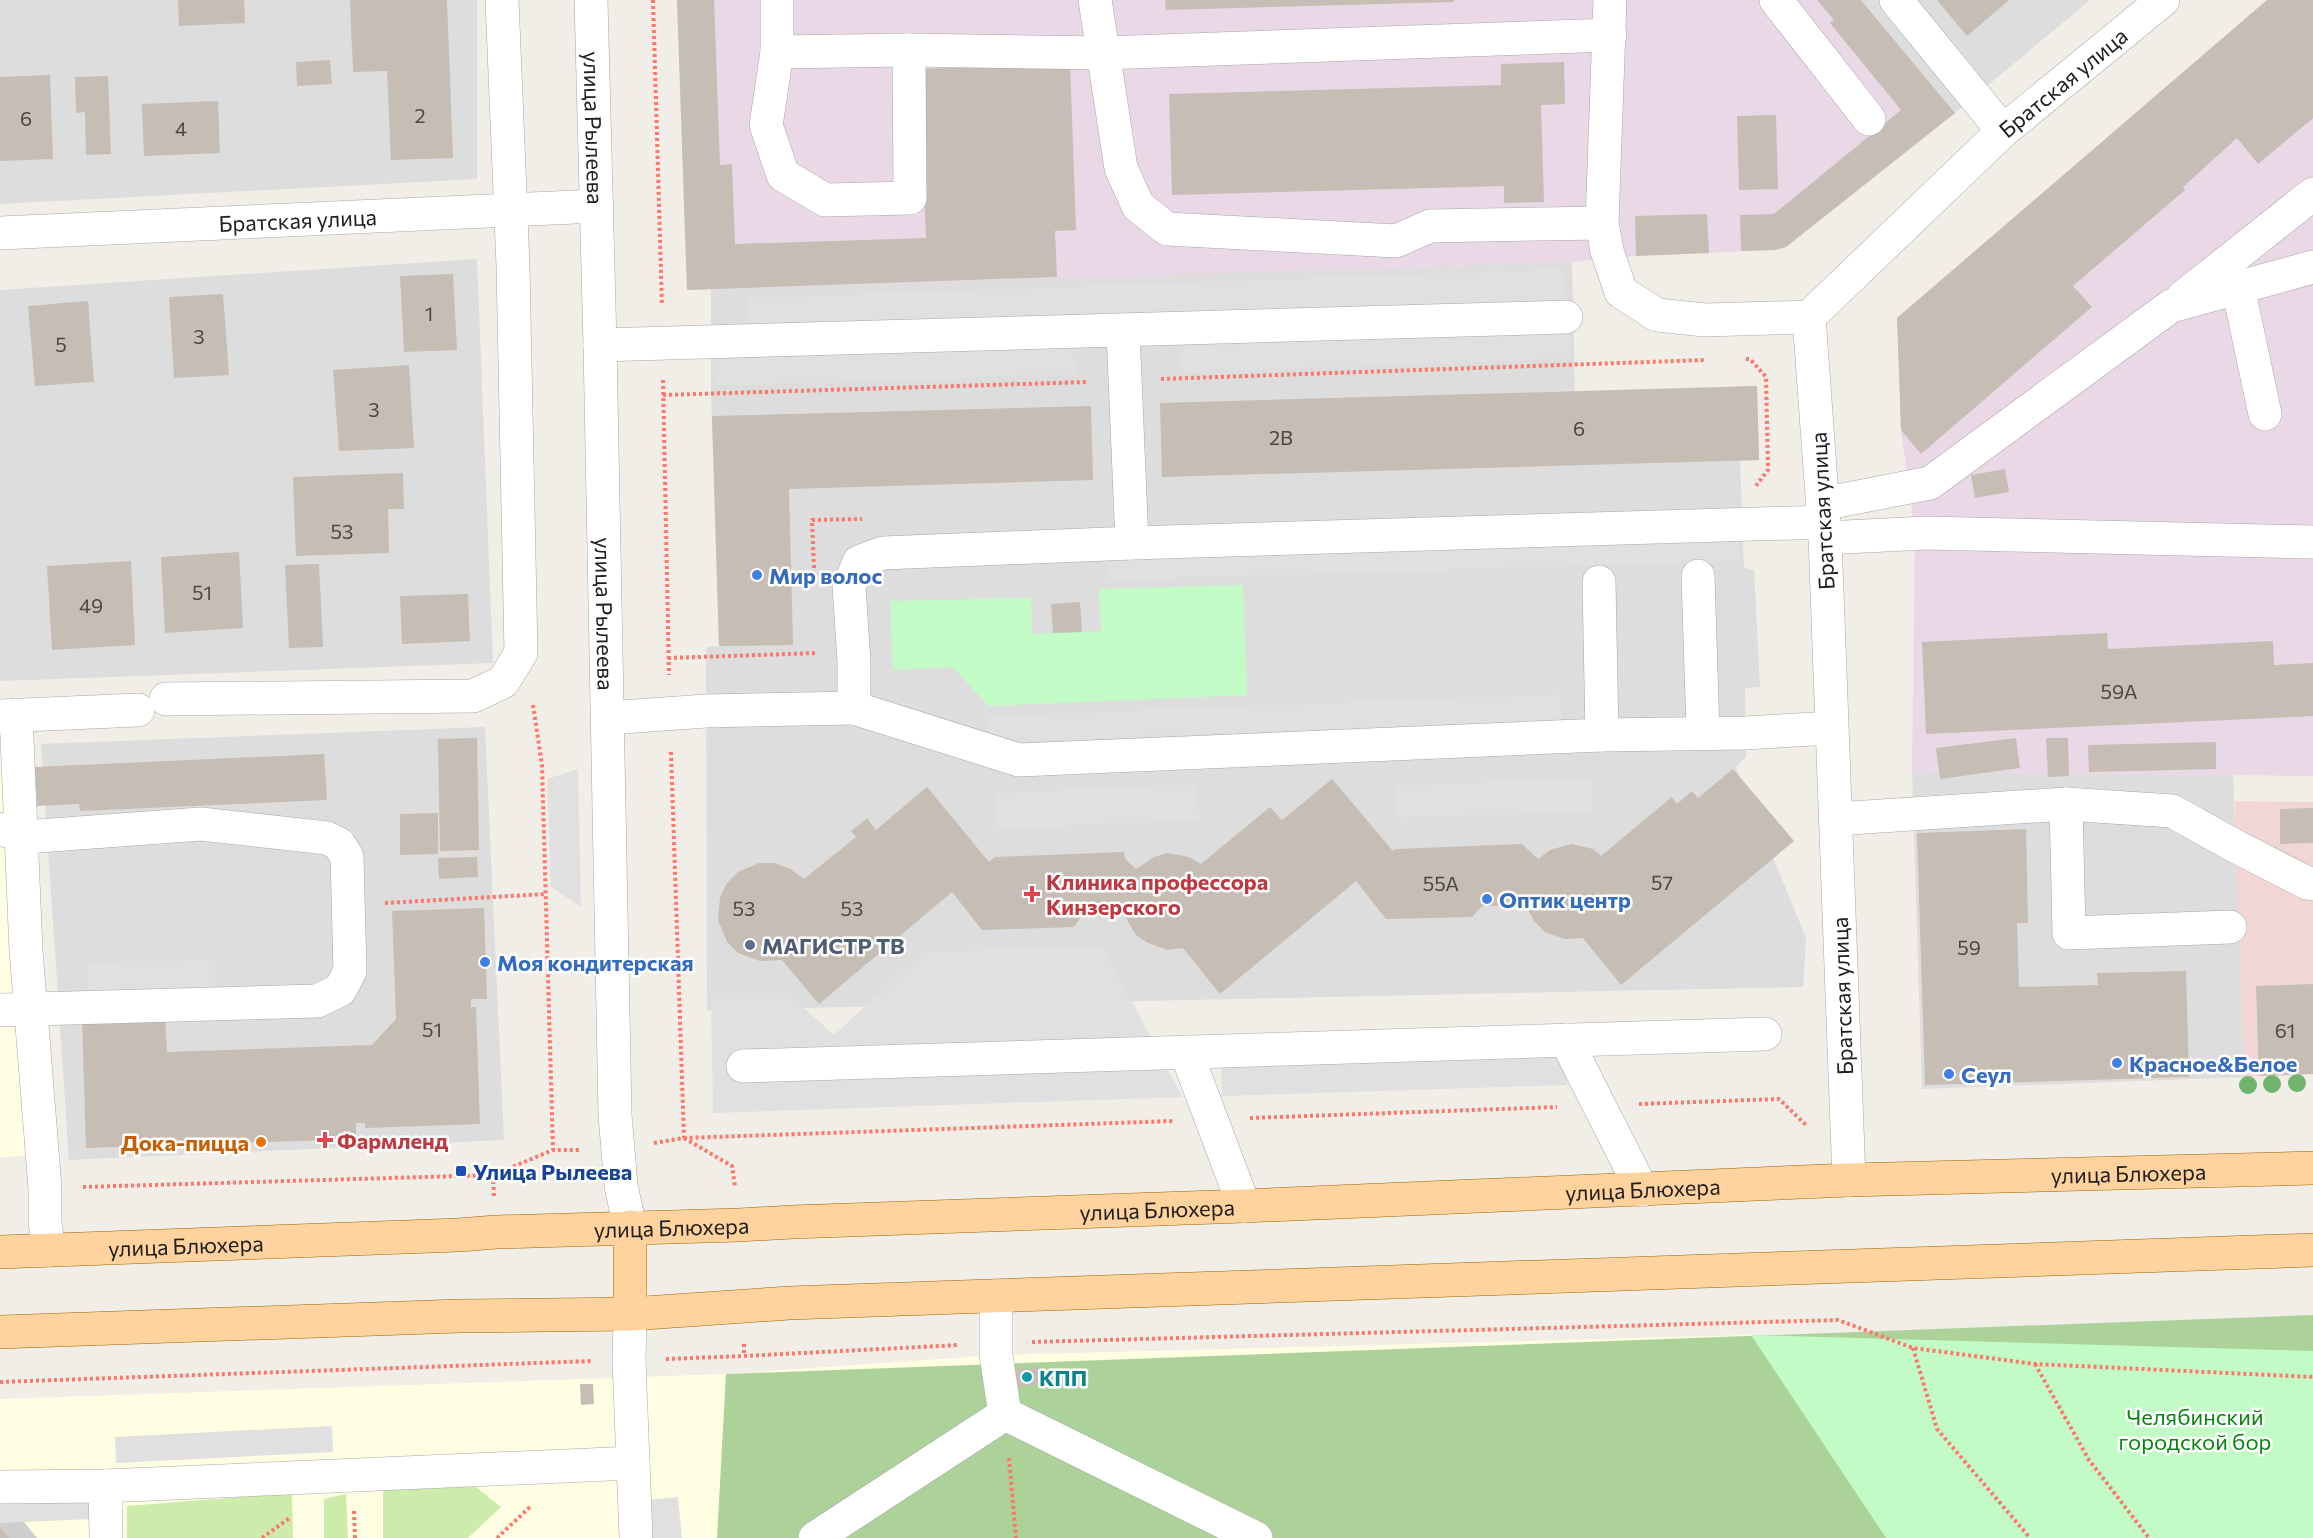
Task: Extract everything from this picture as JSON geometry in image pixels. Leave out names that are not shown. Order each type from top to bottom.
[{"type":"main road","name":"улица Блюхера","points":[[0,1252],[1244,1206],[1849,1180],[2313,1168]]},
{"type":"main road","points":[[630,1227],[630,1314]]},
{"type":"main road","points":[[0,1332],[501,1315],[630,1314],[742,1305],[2313,1250]]},
{"type":"street","points":[[49,1251],[45,1222],[45,1188],[15,1010],[8,716],[152,705],[473,696],[503,682],[521,653],[511,210],[502,0]]},
{"type":"street","name":"улица Рылеева","points":[[591,0],[615,1104],[621,1186],[630,1227]]},
{"type":"street","points":[[777,0],[777,52],[766,125],[783,175],[825,200],[910,198],[909,50]]},
{"type":"street","points":[[1095,0],[1121,168],[1138,206],[1167,229],[1396,241],[1430,226],[1602,223]]},
{"type":"street","points":[[1610,0],[1602,223],[1607,251],[1621,292],[1657,315],[1705,320],[1809,317]]},
{"type":"street","points":[[1776,0],[1869,119]]},
{"type":"street","points":[[1896,0],[2003,131]]},
{"type":"street","name":"Братская улица","points":[[1849,1180],[1824,521],[1809,317],[2003,131],[2163,0]]},
{"type":"street","points":[[777,52],[909,50],[1104,53],[1610,35]]},
{"type":"street","points":[[1824,521],[1930,483],[2172,306],[2313,194]]},
{"type":"street","name":"Братская улица","points":[[0,233],[597,206]]},
{"type":"street","points":[[2172,306],[2313,267]]},
{"type":"street","points":[[2238,287],[2265,414]]},
{"type":"street","points":[[600,345],[1566,318]]},
{"type":"street","points":[[1123,331],[1132,543]]},
{"type":"street","points":[[854,708],[854,662],[849,586],[859,562],[882,553],[1824,521],[1926,533],[2313,542]]},
{"type":"street","points":[[1698,576],[1703,733]]},
{"type":"street","points":[[1599,582],[1602,735]]},
{"type":"street","points":[[608,718],[669,713],[854,708],[1019,760],[1602,735],[1831,728]]},
{"type":"street","points":[[2066,804],[2069,933],[2230,927]]},
{"type":"street","points":[[1835,819],[2066,804],[2172,811],[2235,846],[2313,884]]},
{"type":"street","points":[[10,832],[38,836],[201,824],[327,838],[339,844],[347,856],[349,906],[350,971],[340,990],[317,1001],[15,1010]]},
{"type":"street","points":[[743,1066],[1765,1034]]},
{"type":"street","points":[[1566,1040],[1642,1190]]},
{"type":"street","points":[[1186,1052],[1244,1206]]},
{"type":"street","points":[[996,1296],[997,1365],[1005,1414]]},
{"type":"street","points":[[630,1314],[629,1360],[636,1538]]},
{"type":"street","points":[[815,1538],[1005,1414]]},
{"type":"street","points":[[1005,1414],[1256,1538]]},
{"type":"street","points":[[0,1487],[105,1486],[633,1462]]},
{"type":"street","points":[[105,1486],[106,1538]]},
{"type":"path","points":[[653,0],[663,344],[669,713],[684,1138]]},
{"type":"path","points":[[1738,359],[1750,359],[1766,377],[1768,470],[1751,492]]},
{"type":"path","points":[[663,395],[1715,360]]},
{"type":"path","points":[[542,765],[553,1150]]},
{"type":"path","points":[[349,906],[546,894]]},
{"type":"path","points":[[45,1188],[493,1175],[553,1150],[618,1149],[684,1138],[732,1166],[740,1225]]},
{"type":"path","points":[[742,1305],[744,1356]]},
{"type":"path","points":[[0,1382],[744,1356],[996,1343],[1838,1320],[1913,1348],[2035,1364],[2313,1377]]},
{"type":"path","points":[[1913,1348],[1936,1429],[2030,1538]]},
{"type":"path","points":[[2035,1364],[2089,1460],[2149,1538]]},
{"type":"path","points":[[1005,1414],[1016,1538]]},
{"type":"path","points":[[262,1538],[295,1514]]},
{"type":"shaded area","points":[[0,0],[477,0],[477,179],[0,204]]},
{"type":"shaded area","points":[[677,0],[1862,0],[1955,113],[1786,247],[1775,250],[1636,256],[1572,262],[687,290]]},
{"type":"shaded area","points":[[1862,0],[2090,0],[1955,113]]},
{"type":"shaded area","points":[[2267,0],[2313,0],[2313,776],[1912,771],[1915,533],[1901,430],[1897,318]]},
{"type":"shaded area","points":[[477,259],[493,663],[0,681],[0,290]]},
{"type":"shaded area","points":[[1572,262],[1575,391],[1757,386],[1759,460],[1740,461],[1744,568],[1754,570],[1760,687],[1745,688],[1746,757],[1736,767],[1806,938],[1803,987],[707,1010],[706,647],[719,646],[711,393],[711,288]]},
{"type":"shaded area","points":[[1563,269],[1565,306],[751,334],[749,298]]},
{"type":"shaded area","points":[[1570,332],[1571,359],[1182,372],[1182,346]]},
{"type":"shaded area","points":[[1073,348],[1075,374],[714,386],[713,359]]},
{"type":"shaded area","points":[[1739,534],[1740,561],[1108,580],[1107,552]]},
{"type":"shaded area","points":[[1561,694],[1562,720],[988,742],[987,716]]},
{"type":"shaded area","points":[[485,727],[504,1140],[69,1160],[41,744]]},
{"type":"shaded area","points":[[0,741],[6,741],[25,1156],[0,1157]]},
{"type":"shaded area","points":[[578,769],[581,907],[551,887],[547,779]]},
{"type":"shaded area","points":[[1912,771],[2233,775],[2245,1077],[1922,1089]]},
{"type":"shaded area","points":[[1592,779],[1593,812],[1398,818],[1397,785]]},
{"type":"shaded area","points":[[1197,784],[1199,820],[997,829],[995,793]]},
{"type":"shaded area","points":[[2235,801],[2313,802],[2313,1074],[2245,1077]]},
{"type":"shaded area","points":[[1104,948],[1182,1097],[713,1113],[711,993],[787,993],[834,1035],[925,951]]},
{"type":"shaded area","points":[[215,959],[216,996],[88,999],[87,963]]},
{"type":"shaded area","points":[[1566,1053],[1567,1085],[1222,1096],[1221,1064]]},
{"type":"shaded area","name":"Челябинский городской бор","points":[[1751,1335],[1886,1538],[0,1538],[0,1399],[726,1374],[996,1355]]},
{"type":"shaded area","points":[[332,1426],[333,1452],[116,1463],[115,1437]]},
{"type":"shaded area","points":[[90,1492],[92,1519],[0,1523],[0,1495]]},
{"type":"shaded area","points":[[0,1493],[37,1538],[0,1538]]},
{"type":"shaded area","points":[[678,1497],[682,1538],[649,1538],[646,1500]]},
{"type":"green space","points":[[1243,585],[1247,695],[989,706],[952,667],[893,670],[890,601],[1031,598],[1032,634],[1101,631],[1099,589]]},
{"type":"green space","name":"Челябинский городской бор","points":[[2313,1315],[2313,1538],[717,1538],[726,1374]]},
{"type":"green space","name":"Челябинский городской бор","points":[[1751,1335],[2313,1351],[2313,1538],[1886,1538]]},
{"type":"green space","points":[[461,1475],[501,1507],[468,1538],[383,1538],[383,1480]]},
{"type":"green space","points":[[292,1493],[293,1538],[127,1538],[127,1506]]},
{"type":"green space","points":[[346,1494],[348,1538],[324,1538],[324,1499]]},
{"type":"building","points":[[178,0],[244,0],[245,23],[179,26]]},
{"type":"building","points":[[350,0],[447,0],[453,158],[391,160],[387,71],[353,72]]},
{"type":"building","points":[[677,0],[714,0],[720,165],[732,164],[735,244],[926,238],[919,69],[1070,64],[1076,230],[1055,231],[1057,277],[687,290]]},
{"type":"building","points":[[1165,0],[1454,0],[1454,2],[1166,10]]},
{"type":"building","points":[[1817,0],[1861,0],[1955,113],[1786,247],[1775,250],[1741,251],[1740,215],[1774,214],[1901,110],[1830,23],[1834,20]]},
{"type":"building","points":[[1937,0],[2009,0],[1967,36]]},
{"type":"building","points":[[2267,0],[2313,0],[2313,118],[2258,164],[2237,138],[2183,187],[2185,190],[2073,286],[2092,307],[1921,454],[1901,430],[1897,318]]},
{"type":"building","points":[[330,60],[332,84],[297,86],[296,62]]},
{"type":"building","points":[[1564,62],[1565,104],[1541,105],[1544,202],[1504,203],[1504,186],[1172,195],[1169,94],[1501,85],[1501,64]]},
{"type":"building","points":[[50,75],[53,159],[0,161],[0,77]]},
{"type":"building","points":[[108,76],[111,154],[86,155],[85,112],[76,113],[75,77]]},
{"type":"building","points":[[218,101],[220,153],[144,156],[142,104]]},
{"type":"building","points":[[1776,115],[1778,189],[1739,190],[1737,116]]},
{"type":"building","points":[[1707,214],[1709,253],[1636,256],[1635,216]]},
{"type":"building","points":[[453,274],[457,350],[404,352],[400,276]]},
{"type":"building","points":[[223,294],[229,375],[174,378],[169,297]]},
{"type":"building","points":[[88,301],[94,382],[35,386],[28,306]]},
{"type":"building","points":[[409,365],[414,448],[339,451],[333,370]]},
{"type":"building","points":[[1757,386],[1759,460],[1162,477],[1160,403]]},
{"type":"building","points":[[1091,406],[1093,480],[789,489],[793,645],[719,646],[712,416]]},
{"type":"building","points":[[2005,469],[2009,492],[1975,498],[1971,475]]},
{"type":"building","points":[[403,473],[404,509],[388,509],[389,553],[296,556],[293,477]]},
{"type":"building","points":[[239,552],[243,628],[165,633],[161,557]]},
{"type":"building","points":[[131,561],[135,645],[52,650],[47,566]]},
{"type":"building","points":[[319,564],[323,647],[289,648],[285,565]]},
{"type":"building","points":[[468,594],[470,641],[402,644],[400,596]]},
{"type":"building","points":[[1080,602],[1082,632],[1053,633],[1051,604]]},
{"type":"building","points":[[2107,633],[2108,649],[2273,641],[2274,665],[2313,663],[2313,716],[1926,734],[1922,642]]},
{"type":"building","points":[[477,738],[479,850],[440,851],[438,739]]},
{"type":"building","points":[[2016,738],[2020,768],[1940,779],[1936,748]]},
{"type":"building","points":[[2046,738],[2068,738],[2069,776],[2048,777]]},
{"type":"building","points":[[2216,742],[2216,769],[2089,772],[2088,745]]},
{"type":"building","points":[[324,754],[327,800],[80,811],[79,804],[37,806],[35,767]]},
{"type":"building","points":[[1733,769],[1794,841],[1621,985],[1583,938],[1565,939],[1545,932],[1534,921],[1526,905],[1482,906],[1472,917],[1386,919],[1356,881],[1220,994],[1183,948],[1168,950],[1148,943],[1136,935],[1125,916],[1081,917],[1074,927],[982,930],[952,892],[819,1004],[782,960],[760,961],[738,953],[727,942],[718,920],[720,897],[727,883],[738,872],[759,863],[774,863],[789,868],[804,879],[856,837],[851,831],[867,818],[876,830],[927,787],[989,862],[995,857],[1124,852],[1125,859],[1136,869],[1154,857],[1168,853],[1189,857],[1201,864],[1270,807],[1282,820],[1332,779],[1393,851],[1396,849],[1522,844],[1538,859],[1550,850],[1571,844],[1593,849],[1601,856],[1672,797],[1677,804],[1692,791],[1698,798]]},
{"type":"building","points":[[2313,808],[2313,843],[2280,844],[2280,809]]},
{"type":"building","points":[[438,813],[438,854],[400,855],[400,814]]},
{"type":"building","points":[[2026,829],[2028,923],[2017,923],[2019,987],[2098,985],[2097,973],[2186,971],[2189,1077],[1925,1085],[1917,833]]},
{"type":"building","points":[[477,857],[478,877],[439,879],[438,858]]},
{"type":"building","points":[[484,908],[487,999],[471,999],[471,1007],[476,1007],[480,1124],[365,1128],[365,1123],[356,1123],[356,1139],[86,1148],[82,1019],[165,1017],[167,1052],[372,1045],[396,1019],[392,911]]},
{"type":"building","points":[[2313,984],[2313,1074],[2259,1076],[2256,986]]},
{"type":"building","name":"КПП","points":[[1041,1368],[1041,1385],[1014,1386],[1013,1369]]},
{"type":"building","points":[[580,1384],[593,1384],[594,1404],[581,1405]]},
{"type":"building","points":[[0,1527],[9,1538],[0,1538]]},
{"type":"place","name":"Мир волос","points":[[757,575]]},
{"type":"place","name":"Клиника профессора Кинзерского","points":[[1032,894]]},
{"type":"place","name":"Оптик центр","points":[[1487,899]]},
{"type":"place","name":"МАГИСТР ТВ","points":[[750,945]]},
{"type":"place","name":"Моя кондитерская","points":[[485,962]]},
{"type":"place","name":"Красное&Белое","points":[[2117,1063]]},
{"type":"place","name":"Сеул","points":[[1949,1074]]},
{"type":"place","name":"Фармленд","points":[[325,1140]]},
{"type":"place","name":"Дока-пицца","points":[[261,1142]]},
{"type":"place","name":"Улица Рылеева","points":[[461,1171]]},
{"type":"place","name":"КПП","points":[[1027,1377]]}]
